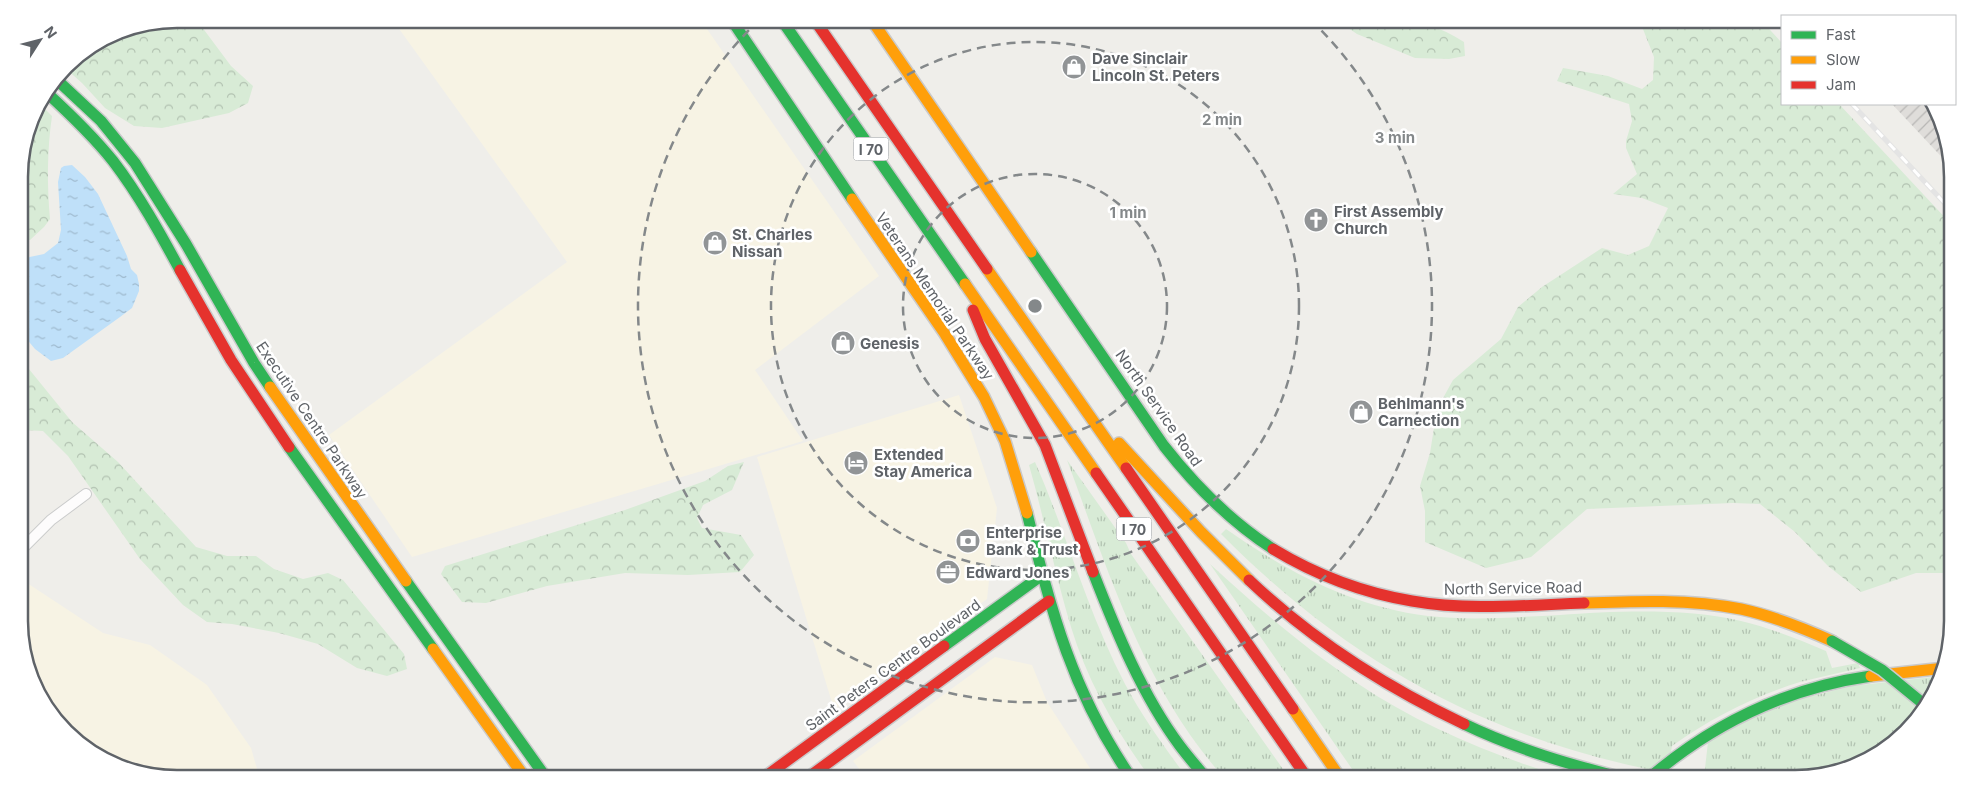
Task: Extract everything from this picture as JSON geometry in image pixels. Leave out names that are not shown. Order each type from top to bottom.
[{"type":"main road","name":"Veterans Memorial Parkway","points":[[737,28],[860,212],[978,383],[996,420],[1016,470],[1042,575],[1065,654],[1080,692],[1100,731],[1126,770]]},
{"type":"main road","name":"I 70","points":[[787,28],[960,280],[1022,365],[1302,770]]},
{"type":"main road","name":"I 70","points":[[820,28],[1334,770]]},
{"type":"main road","name":"North Service Road","points":[[877,28],[1164,446],[1186,474],[1211,500],[1257,538],[1331,578],[1399,598],[1439,604],[1494,606],[1687,602],[1756,613],[1805,629],[1832,641],[1882,670],[1920,701]]},
{"type":"main road","name":"Executive Centre Parkway","points":[[60,83],[101,121],[135,162],[186,244],[245,348],[276,396],[541,770]]},
{"type":"main road","name":"Executive Centre Parkway","points":[[51,97],[99,144],[120,171],[158,227],[225,348],[248,385],[379,574],[520,770]]},
{"type":"main road","points":[[960,280],[985,339],[1045,445],[1105,603],[1130,660],[1163,720],[1180,746],[1200,770]]},
{"type":"main road","points":[[1080,403],[1239,572],[1285,613],[1352,662],[1421,703],[1494,738],[1570,765],[1590,770]]},
{"type":"main road","name":"Saint Peters Centre Boulevard","points":[[774,770],[1042,575]]},
{"type":"main road","points":[[818,770],[1049,601]]},
{"type":"main road","points":[[1658,770],[1674,756],[1704,736],[1762,706],[1804,690],[1862,678],[1936,669]]},
{"type":"street","points":[[27,544],[51,520],[86,494]]},
{"type":"shaded area","points":[[398,28],[706,28],[879,276],[755,370],[803,441],[412,557],[329,435],[567,262]]},
{"type":"shaded area","points":[[1893,105],[1925,105],[1932,119],[1942,157]]},
{"type":"shaded area","points":[[959,395],[997,508],[987,599],[834,709],[757,457]]},
{"type":"shaded area","points":[[27,583],[103,633],[150,645],[207,685],[251,748],[257,770],[166,770],[128,763],[110,755],[78,734],[64,720],[53,704],[35,670],[30,651],[27,622]]},
{"type":"shaded area","points":[[995,657],[1032,665],[1047,702],[1091,770],[860,770],[853,761]]},
{"type":"green space","points":[[203,28],[231,66],[253,86],[248,103],[229,113],[162,128],[134,126],[105,108],[70,72],[102,47],[119,39],[147,30]]},
{"type":"green space","points":[[1348,28],[1437,28],[1464,42],[1465,56],[1449,59],[1415,58],[1357,34]]},
{"type":"green space","points":[[1643,28],[1768,28],[1781,42],[1781,105],[1840,105],[1944,216],[1944,573],[1916,573],[1861,592],[1828,566],[1795,532],[1760,504],[1733,503],[1587,509],[1531,557],[1486,568],[1425,542],[1425,511],[1420,486],[1430,453],[1437,409],[1453,380],[1501,339],[1518,307],[1542,287],[1602,248],[1628,255],[1649,246],[1668,208],[1642,198],[1613,194],[1637,174],[1626,148],[1626,141],[1632,121],[1629,104],[1557,81],[1563,68],[1608,76],[1642,89],[1653,80],[1654,57]]},
{"type":"green space","points":[[44,108],[52,116],[48,168],[50,219],[30,240],[28,240],[28,166],[30,147]]},
{"type":"green space","points":[[28,367],[72,422],[118,462],[196,547],[227,556],[256,556],[274,569],[303,579],[328,573],[343,580],[404,654],[407,669],[387,676],[357,668],[318,644],[279,633],[232,624],[207,622],[183,605],[140,559],[68,456],[43,431],[27,430]]},
{"type":"green space","points":[[1067,460],[1284,770],[1218,770],[1196,744],[1150,667],[1131,627]]},
{"type":"green space","points":[[744,462],[732,490],[703,505],[697,518],[702,528],[741,535],[754,555],[740,572],[688,575],[625,573],[547,586],[486,603],[462,602],[441,574],[445,566],[625,510],[705,481],[728,466]]},
{"type":"green space","points":[[1035,462],[1100,630],[1125,684],[1139,709],[1182,770],[1145,770],[1115,725],[1095,687],[1071,627],[1029,465]]},
{"type":"green space","points":[[1226,529],[1297,573],[1347,596],[1373,605],[1400,611],[1428,616],[1478,618],[1510,618],[1604,612],[1675,612],[1698,614],[1741,621],[1805,642],[1826,651],[1832,668],[1858,663],[1860,668],[1800,682],[1750,701],[1702,726],[1672,746],[1668,770],[1654,770],[1601,758],[1539,739],[1481,716],[1424,689],[1371,657],[1319,621],[1270,580],[1221,534]]},
{"type":"green space","points":[[1210,564],[1300,641],[1337,670],[1381,699],[1460,739],[1542,770],[1353,770]]},
{"type":"green space","points":[[1933,677],[1913,712],[1900,727],[1869,751],[1852,759],[1824,768],[1805,770],[1705,770],[1708,742],[1721,733],[1792,701],[1852,686]]},
{"type":"water","points":[[72,165],[85,177],[98,194],[127,256],[131,269],[137,275],[139,291],[132,308],[63,358],[51,361],[35,349],[28,340],[28,257],[44,254],[58,243],[61,230],[58,182],[61,168]]},
{"type":"railway","points":[[1853,105],[1944,203]]},
{"type":"traffic: fast","points":[[737,28],[852,199]]},
{"type":"traffic: fast","points":[[787,28],[965,284]]},
{"type":"traffic: fast","points":[[60,83],[101,121],[135,163],[186,244],[254,363],[270,387]]},
{"type":"traffic: fast","points":[[51,97],[81,125],[123,174],[157,228],[180,270]]},
{"type":"traffic: fast","points":[[1031,252],[1176,461],[1228,515],[1273,549]]},
{"type":"traffic: fast","points":[[289,447],[433,649]]},
{"type":"traffic: fast","points":[[1027,513],[1055,619],[1066,651],[1094,715],[1126,770]]},
{"type":"traffic: fast","points":[[1093,572],[1121,640],[1142,684],[1166,726],[1200,770]]},
{"type":"traffic: fast","points":[[944,646],[1042,575]]},
{"type":"traffic: fast","points":[[406,581],[541,770]]},
{"type":"traffic: fast","points":[[1832,641],[1882,670],[1920,701]]},
{"type":"traffic: fast","points":[[1659,770],[1698,741],[1752,711],[1810,689],[1871,676]]},
{"type":"traffic: fast","points":[[1464,724],[1544,756],[1593,770]]},
{"type":"traffic: slow","points":[[877,28],[1031,252]]},
{"type":"traffic: slow","points":[[852,199],[945,334],[984,397],[1005,441],[1027,513]]},
{"type":"traffic: slow","points":[[987,269],[1126,468]]},
{"type":"traffic: slow","points":[[965,284],[1096,473]]},
{"type":"traffic: slow","points":[[270,387],[406,581]]},
{"type":"traffic: slow","points":[[1119,443],[1201,532],[1249,580]]},
{"type":"traffic: slow","points":[[1584,603],[1663,602],[1722,606],[1741,609],[1776,619],[1832,641]]},
{"type":"traffic: slow","points":[[433,649],[520,770]]},
{"type":"traffic: slow","points":[[1871,676],[1936,669]]},
{"type":"traffic: slow","points":[[1293,709],[1335,770]]},
{"type":"traffic: jam","points":[[820,28],[987,269]]},
{"type":"traffic: jam","points":[[180,270],[231,360],[289,447]]},
{"type":"traffic: jam","points":[[973,310],[985,339],[1045,445],[1093,572]]},
{"type":"traffic: jam","points":[[1126,468],[1293,709]]},
{"type":"traffic: jam","points":[[1096,473],[1302,770]]},
{"type":"traffic: jam","points":[[1273,549],[1323,575],[1358,588],[1394,598],[1433,604],[1476,607],[1584,603]]},
{"type":"traffic: jam","points":[[1249,580],[1298,623],[1351,661],[1406,694],[1464,724]]},
{"type":"traffic: jam","points":[[818,770],[1049,601]]},
{"type":"traffic: jam","points":[[774,770],[944,646]]},
{"type":"place","name":"Dave Sinclair Lincoln St. Peters","points":[[1074,67]]},
{"type":"place","name":"First Assembly Church","points":[[1316,220]]},
{"type":"place","name":"St. Charles Nissan","points":[[715,243]]},
{"type":"place","name":"Genesis","points":[[843,343]]},
{"type":"place","name":"Behlmann's Carnection","points":[[1361,412]]},
{"type":"place","name":"Extended Stay America","points":[[856,463]]},
{"type":"place","name":"Enterprise Bank & Trust","points":[[968,541]]},
{"type":"place","name":"Edward Jones","points":[[948,572]]}]
